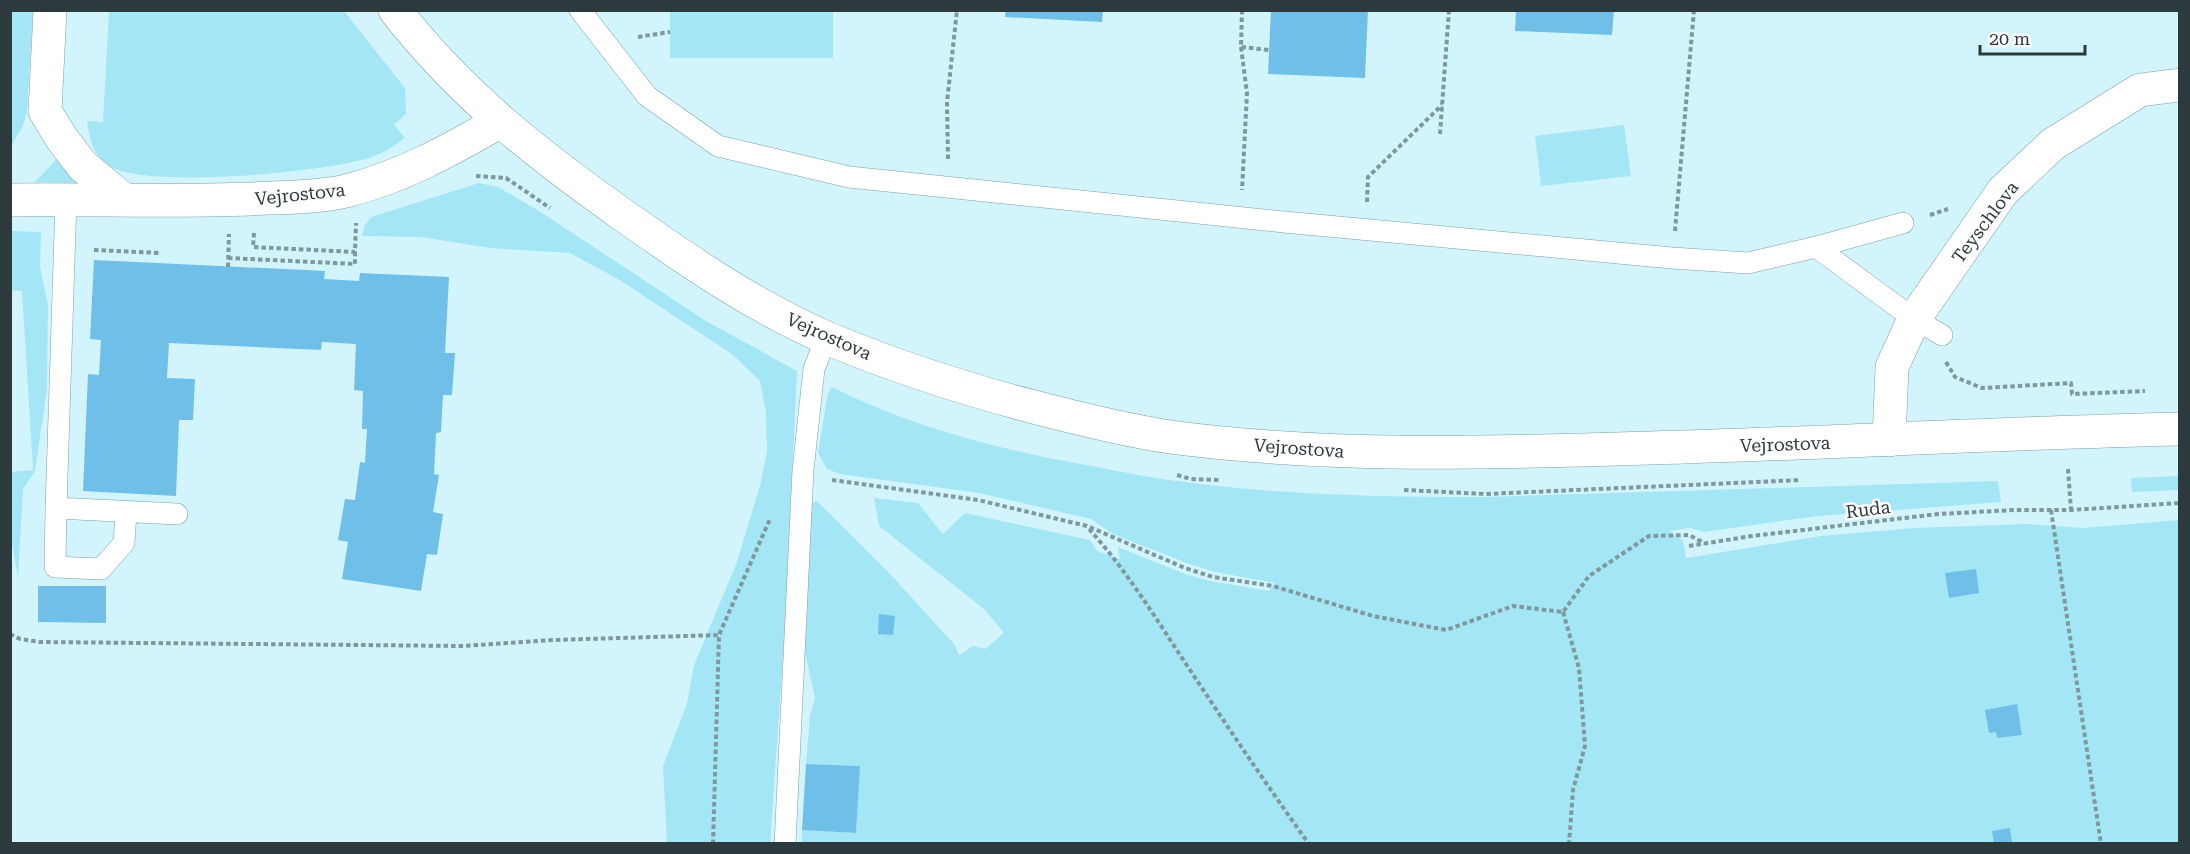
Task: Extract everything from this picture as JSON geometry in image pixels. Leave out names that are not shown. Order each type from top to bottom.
[{"type":"street","points":[[50,10],[45,111],[62,139],[83,166],[123,199]]},
{"type":"street","name":"Vejrostova","points":[[395,10],[446,71],[499,122],[561,171],[688,261],[755,301],[826,338],[916,372],[1077,418],[1165,436],[1255,446],[1345,452],[1444,453],[2180,429]]},
{"type":"street","name":"Teyschlova","points":[[1889,440],[1892,367],[1914,319],[2003,191],[2053,144],[2140,90],[2180,85]]},
{"type":"street","name":"Vejrostova","points":[[10,200],[205,201],[300,197],[345,191],[405,172],[446,153],[499,122]]},
{"type":"lane","points":[[580,10],[647,96],[718,146],[849,177],[1365,230],[1748,263],[1903,223]]},
{"type":"lane","points":[[66,200],[55,567],[101,569],[124,543],[126,512]]},
{"type":"lane","points":[[1816,247],[1914,319],[1942,335]]},
{"type":"lane","points":[[785,843],[803,470],[814,369],[826,338]]},
{"type":"lane","points":[[56,508],[177,514]]},
{"type":"path","points":[[949,187],[947,102],[957,10]]},
{"type":"path","points":[[1241,218],[1247,93],[1241,47],[1242,10]]},
{"type":"path","points":[[1440,134],[1449,10]]},
{"type":"path","points":[[1672,258],[1694,10]]},
{"type":"path","points":[[1241,47],[1269,50]]},
{"type":"path","points":[[1365,230],[1368,177],[1442,105]]},
{"type":"path","points":[[228,267],[229,224]]},
{"type":"path","points":[[91,241],[91,250],[161,253]]},
{"type":"path","points":[[228,258],[354,264],[355,252]]},
{"type":"path","points":[[1942,335],[1947,365],[1956,377],[1982,388],[2071,383],[2072,394],[2145,391]]},
{"type":"path","points":[[2068,469],[2071,510]]},
{"type":"path","points":[[803,470],[835,482],[978,500],[1087,526],[1185,568],[1213,577],[1273,586],[1373,616],[1446,630],[1513,606],[1563,612]]},
{"type":"path","name":"Ruda","points":[[1689,546],[1752,536],[1938,514],[2180,504]]},
{"type":"path","points":[[2051,510],[2101,843]]},
{"type":"path","points":[[713,843],[719,635],[773,512]]},
{"type":"path","points":[[1087,526],[1148,606],[1252,764],[1309,843]]},
{"type":"path","points":[[1563,612],[1589,576],[1649,536],[1689,535],[1706,544]]},
{"type":"path","points":[[1563,612],[1579,668],[1586,746],[1574,790],[1569,843]]},
{"type":"path","points":[[10,634],[20,639],[40,642],[464,646],[553,640],[719,635]]},
{"type":"shaded area","points":[[11,10],[33,11],[27,111],[23,126],[11,146]]},
{"type":"shaded area","points":[[109,11],[344,11],[405,88],[406,114],[394,125],[405,138],[388,150],[369,158],[314,169],[276,173],[235,176],[158,176],[128,172],[108,165],[95,151],[87,121],[103,122]]},
{"type":"shaded area","points":[[670,11],[833,11],[833,58],[670,58]]},
{"type":"shaded area","points":[[1624,125],[1631,176],[1541,186],[1535,136]]},
{"type":"shaded area","points":[[63,149],[83,183],[35,182],[54,162]]},
{"type":"shaded area","points":[[479,183],[498,187],[539,211],[706,321],[797,371],[784,643],[770,843],[667,843],[663,766],[687,704],[694,665],[737,562],[761,482],[767,451],[766,413],[760,381],[732,354],[618,279],[570,253],[490,248],[421,237],[362,236],[365,225],[371,217]]},
{"type":"shaded area","points":[[11,231],[41,232],[40,267],[48,305],[47,390],[35,471],[23,489],[18,577],[11,537],[11,472],[33,470],[22,291],[11,290]]},
{"type":"shaded area","points":[[832,387],[863,402],[928,427],[995,446],[1147,477],[1215,486],[1370,496],[1486,497],[1998,481],[2001,502],[1818,516],[1704,532],[1690,528],[1670,531],[1683,541],[1686,558],[1821,536],[1914,528],[2028,524],[2083,528],[2179,520],[2179,843],[802,844],[802,830],[856,833],[859,766],[806,764],[810,716],[815,698],[803,643],[810,505],[817,501],[891,575],[955,645],[959,655],[973,646],[985,649],[1004,633],[984,609],[879,526],[874,498],[918,503],[943,534],[965,513],[1090,540],[1097,551],[1120,559],[1118,547],[1185,574],[1210,581],[1269,591],[1275,583],[1215,572],[1189,564],[1113,534],[1091,519],[979,493],[840,474],[827,469],[818,453],[828,393]]},
{"type":"shaded area","points":[[2179,476],[2179,490],[2132,492],[2131,478]]},
{"type":"building","points":[[1006,10],[1103,10],[1102,22],[1005,17]]},
{"type":"building","points":[[1271,10],[1368,10],[1365,78],[1268,74]]},
{"type":"building","points":[[1516,10],[1614,10],[1612,35],[1515,31]]},
{"type":"building","points":[[94,260],[325,271],[324,279],[359,281],[360,273],[449,277],[445,353],[455,353],[452,395],[443,395],[441,432],[436,433],[434,474],[439,475],[433,512],[443,514],[437,555],[427,554],[421,591],[342,579],[348,542],[338,540],[345,499],[355,500],[360,462],[365,463],[367,429],[362,429],[363,391],[354,390],[356,344],[322,342],[321,350],[169,343],[167,378],[195,379],[193,420],[179,420],[176,496],[83,491],[88,374],[99,375],[101,340],[90,339]]},
{"type":"building","points":[[1976,569],[1979,593],[1949,598],[1945,573]]},
{"type":"building","points":[[38,586],[106,586],[106,623],[38,622]]},
{"type":"building","points":[[879,614],[895,616],[893,635],[878,634]]},
{"type":"building","points":[[2017,704],[2022,735],[1997,738],[1996,732],[1989,733],[1985,710]]},
{"type":"building","points":[[806,764],[860,766],[856,833],[802,830]]},
{"type":"building","points":[[2010,828],[2012,844],[1994,844],[1992,831]]}]
